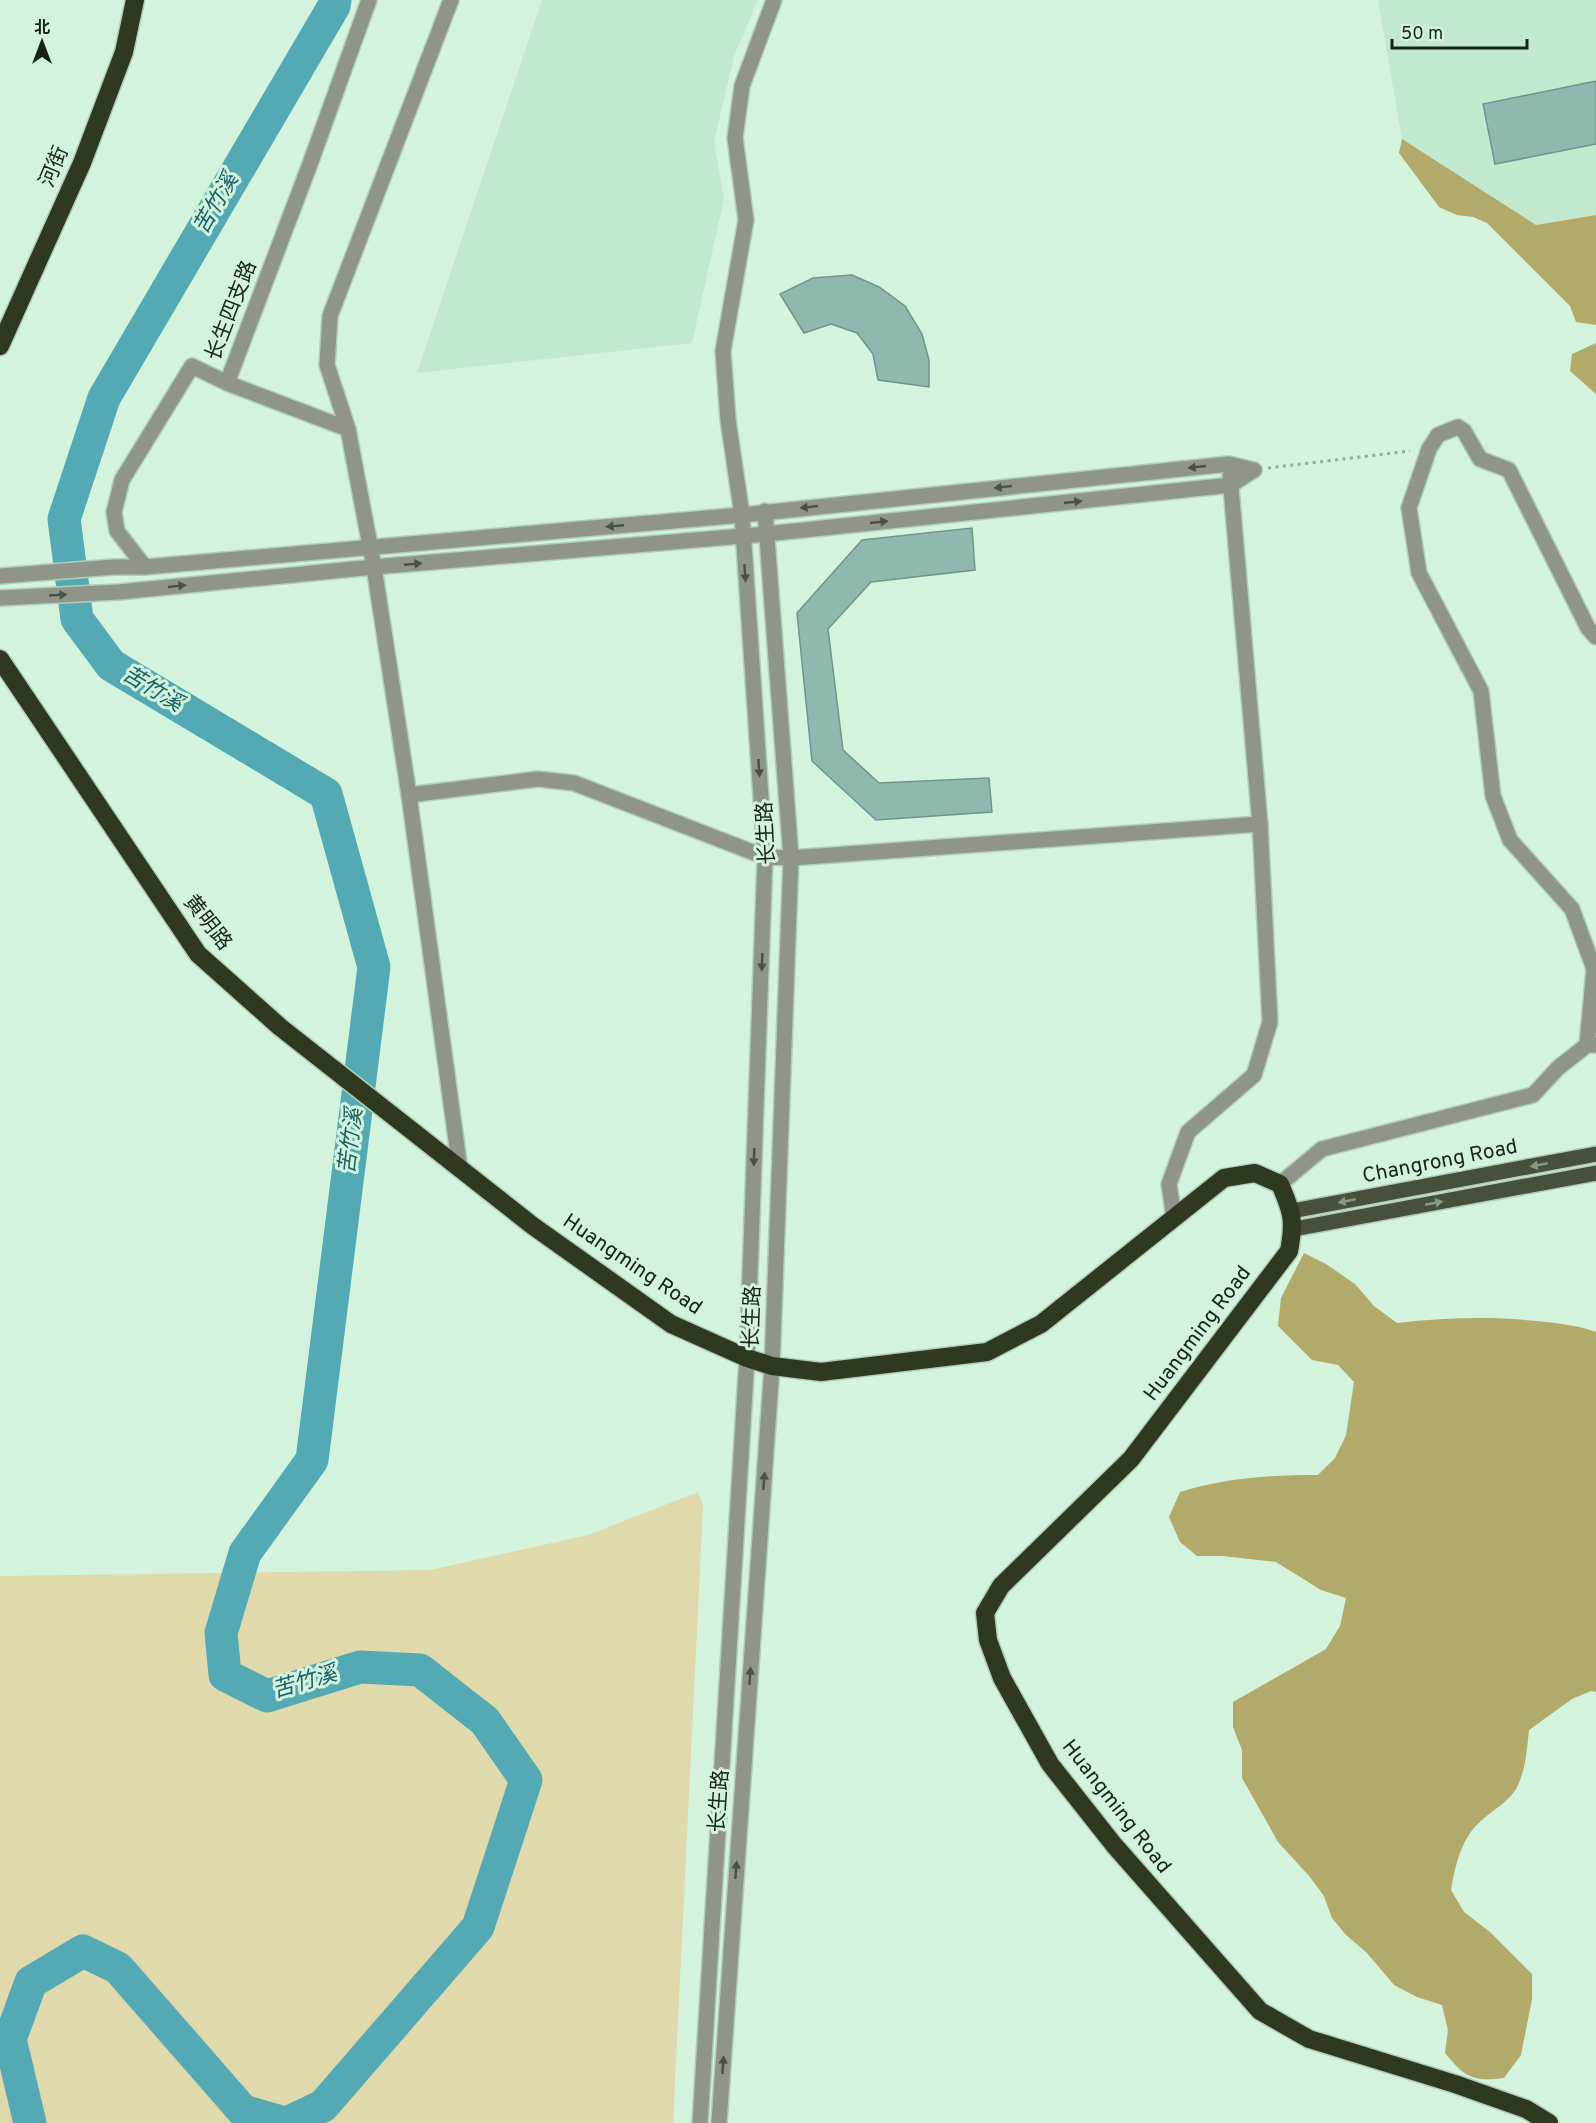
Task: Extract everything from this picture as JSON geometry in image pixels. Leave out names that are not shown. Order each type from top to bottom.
[{"type":"highway","name":"河街","points":[[0,346],[82,163],[124,52],[135,0]]},
{"type":"highway","name":"黄明路","points":[[0,659],[198,954],[279,1027],[443,1156]]},
{"type":"highway","name":"Huangming Road","points":[[443,1156],[533,1226],[671,1324],[747,1358],[772,1366],[821,1372],[987,1352],[1041,1324],[1224,1178],[1255,1173],[1280,1184]]},
{"type":"highway","points":[[1280,1184],[1293,1220]]},
{"type":"highway","name":"Huangming Road","points":[[1293,1220],[1289,1251],[1131,1459],[1001,1587],[985,1613],[988,1640],[1002,1677],[1050,1764],[1114,1845],[1260,2011],[1309,2039],[1526,2109],[1549,2123]]},
{"type":"main road","name":"Changrong Road","points":[[1293,1220],[1596,1154]]},
{"type":"main road","name":"Changrong Road","points":[[1293,1220],[1596,1173]]},
{"type":"street","name":"长生四支路","points":[[145,567],[117,531],[114,512],[122,480],[192,366],[227,383],[369,0]]},
{"type":"street","points":[[451,0],[330,316],[327,365],[348,429],[371,548],[409,795],[460,1169]]},
{"type":"street","name":"长生路","points":[[700,2123],[747,1358],[765,857],[742,515],[728,420],[723,351],[747,220],[735,138],[742,86],[774,0]]},
{"type":"street","points":[[227,383],[348,429]]},
{"type":"street","points":[[1280,1184],[1322,1149],[1533,1095],[1558,1068],[1592,1045],[1594,969],[1572,909],[1510,840],[1493,796],[1481,691],[1419,573],[1409,508],[1429,449],[1438,435],[1458,427],[1464,431],[1480,459],[1509,470],[1588,628],[1596,637]]},
{"type":"street","points":[[0,576],[114,567],[145,567],[742,515],[1229,464],[1254,470]]},
{"type":"street","points":[[1174,1218],[1168,1184],[1188,1132],[1254,1075],[1270,1022],[1260,824],[1229,464]]},
{"type":"street","points":[[0,598],[119,592],[374,567],[766,534],[1231,486],[1254,470]]},
{"type":"street","name":"长生路","points":[[719,2123],[772,1366],[791,858],[765,511]]},
{"type":"street","points":[[409,795],[538,779],[574,783],[765,857],[791,858],[1260,824]]},
{"type":"path","points":[[1254,470],[1429,449]]},
{"type":"shaded area","points":[[542,0],[758,0],[734,56],[714,142],[724,199],[692,343],[417,373]]},
{"type":"shaded area","points":[[1378,0],[1596,0],[1596,215],[1536,225],[1402,139]]},
{"type":"shaded area","points":[[1402,139],[1536,225],[1596,215],[1596,325],[1576,322],[1570,306],[1487,223],[1473,217],[1457,215],[1439,207],[1399,153]]},
{"type":"shaded area","points":[[1596,343],[1596,394],[1570,371],[1572,354]]},
{"type":"shaded area","points":[[1304,1253],[1326,1264],[1355,1284],[1374,1306],[1397,1323],[1501,1318],[1559,1324],[1596,1332],[1596,1692],[1591,1691],[1572,1699],[1529,1730],[1527,1751],[1518,1785],[1507,1800],[1482,1820],[1469,1835],[1457,1861],[1451,1890],[1464,1912],[1490,1932],[1532,1974],[1532,1999],[1521,2055],[1504,2078],[1484,2079],[1470,2076],[1464,2073],[1445,2053],[1448,2030],[1442,2005],[1417,1997],[1394,1985],[1366,1952],[1346,1935],[1332,1918],[1324,1896],[1278,1842],[1242,1778],[1242,1750],[1233,1727],[1233,1702],[1326,1649],[1340,1626],[1346,1598],[1321,1590],[1276,1562],[1222,1556],[1197,1556],[1180,1542],[1169,1517],[1180,1492],[1214,1483],[1248,1478],[1318,1475],[1335,1458],[1346,1435],[1354,1382],[1338,1365],[1312,1360],[1278,1326],[1281,1298]]},
{"type":"shaded area","points":[[698,1492],[703,1506],[673,2123],[0,2123],[0,1576],[430,1570],[588,1535]]},
{"type":"building","points":[[1596,81],[1596,144],[1495,164],[1483,104]]},
{"type":"building","points":[[852,275],[879,287],[905,306],[922,334],[929,360],[929,387],[878,380],[873,354],[857,333],[831,324],[804,333],[780,294],[813,278]]},
{"type":"building","points":[[972,528],[975,570],[871,582],[828,629],[843,750],[879,783],[989,778],[992,812],[876,820],[812,761],[797,613],[862,540]]},
{"type":"waterway","name":"苦竹溪","points":[[287,2123],[323,2106],[478,1927],[526,1780],[485,1721],[420,1670],[360,1667],[267,1696],[225,1675],[221,1633],[245,1553],[312,1460],[374,967],[326,794],[111,665],[77,619],[64,519],[104,398],[334,6],[335,0]]},
{"type":"waterway","name":"苦竹溪","points":[[30,2123],[10,2039],[31,1982],[83,1951],[118,1968],[243,2111],[285,2123]]}]
